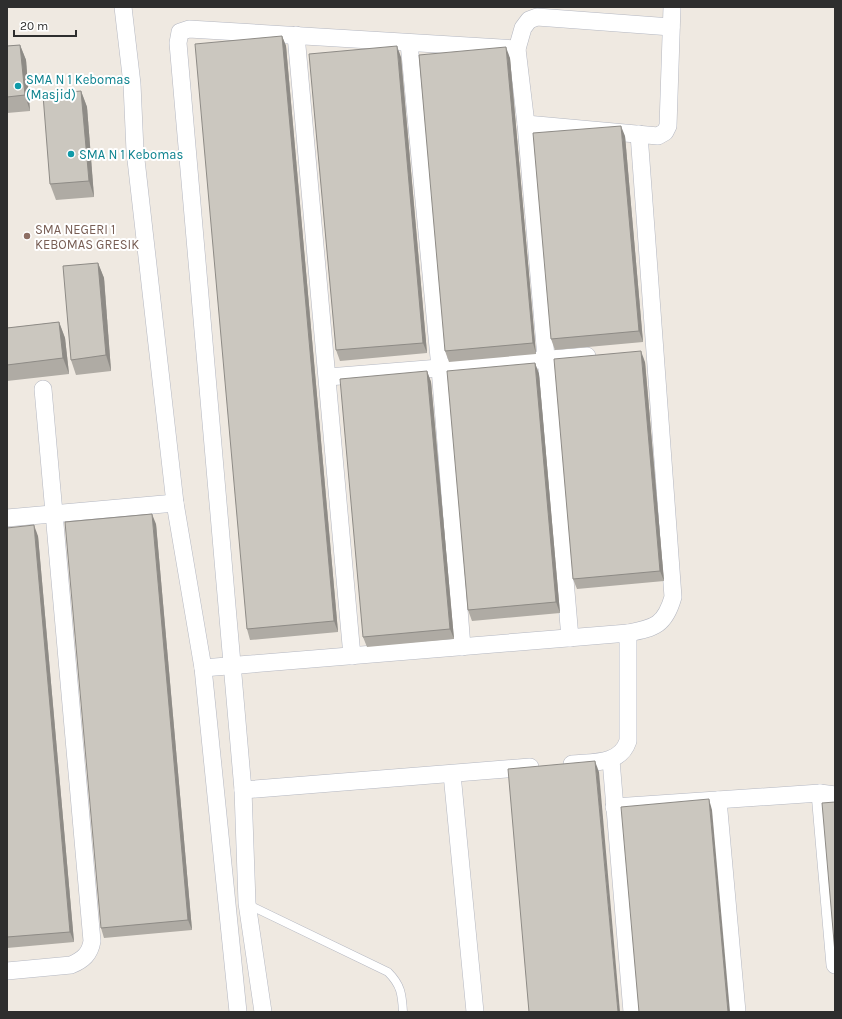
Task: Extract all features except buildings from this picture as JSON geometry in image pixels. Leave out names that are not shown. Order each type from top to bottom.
[{"type":"street","points":[[123,7],[132,84],[135,151],[175,503],[203,668],[238,1012]]},
{"type":"street","points":[[526,124],[658,136],[665,132],[668,126],[672,7]]},
{"type":"street","points":[[570,638],[526,124],[517,49],[523,28],[529,20],[537,16],[671,27]]},
{"type":"street","points":[[263,1012],[247,903],[243,790],[178,43],[180,32],[189,29],[517,49]]},
{"type":"street","points":[[296,35],[352,656]]},
{"type":"street","points":[[409,43],[440,368],[462,647]]},
{"type":"street","points":[[203,668],[628,633],[652,628],[669,613],[673,597],[648,352],[640,134]]},
{"type":"street","points":[[328,377],[601,356]]},
{"type":"street","points":[[7,971],[71,965],[78,962],[90,951],[92,942],[43,389]]},
{"type":"street","points":[[7,518],[175,503]]},
{"type":"street","points":[[243,790],[611,760],[623,752],[628,741],[628,633]]},
{"type":"street","points":[[611,760],[632,1012]]},
{"type":"street","points":[[452,774],[476,1012]]},
{"type":"street","points":[[614,807],[827,794],[835,965]]},
{"type":"street","points":[[718,800],[737,1012]]},
{"type":"lane","points":[[247,903],[388,972],[398,982],[402,996],[403,1012]]},
{"type":"place","name":"SMA N 1 Kebomas (Masjid)","points":[[18,86]]},
{"type":"place","name":"SMA N 1 Kebomas","points":[[71,154]]},
{"type":"place","name":"SMA NEGERI 1 KEBOMAS GRESIK","points":[[27,236]]}]
